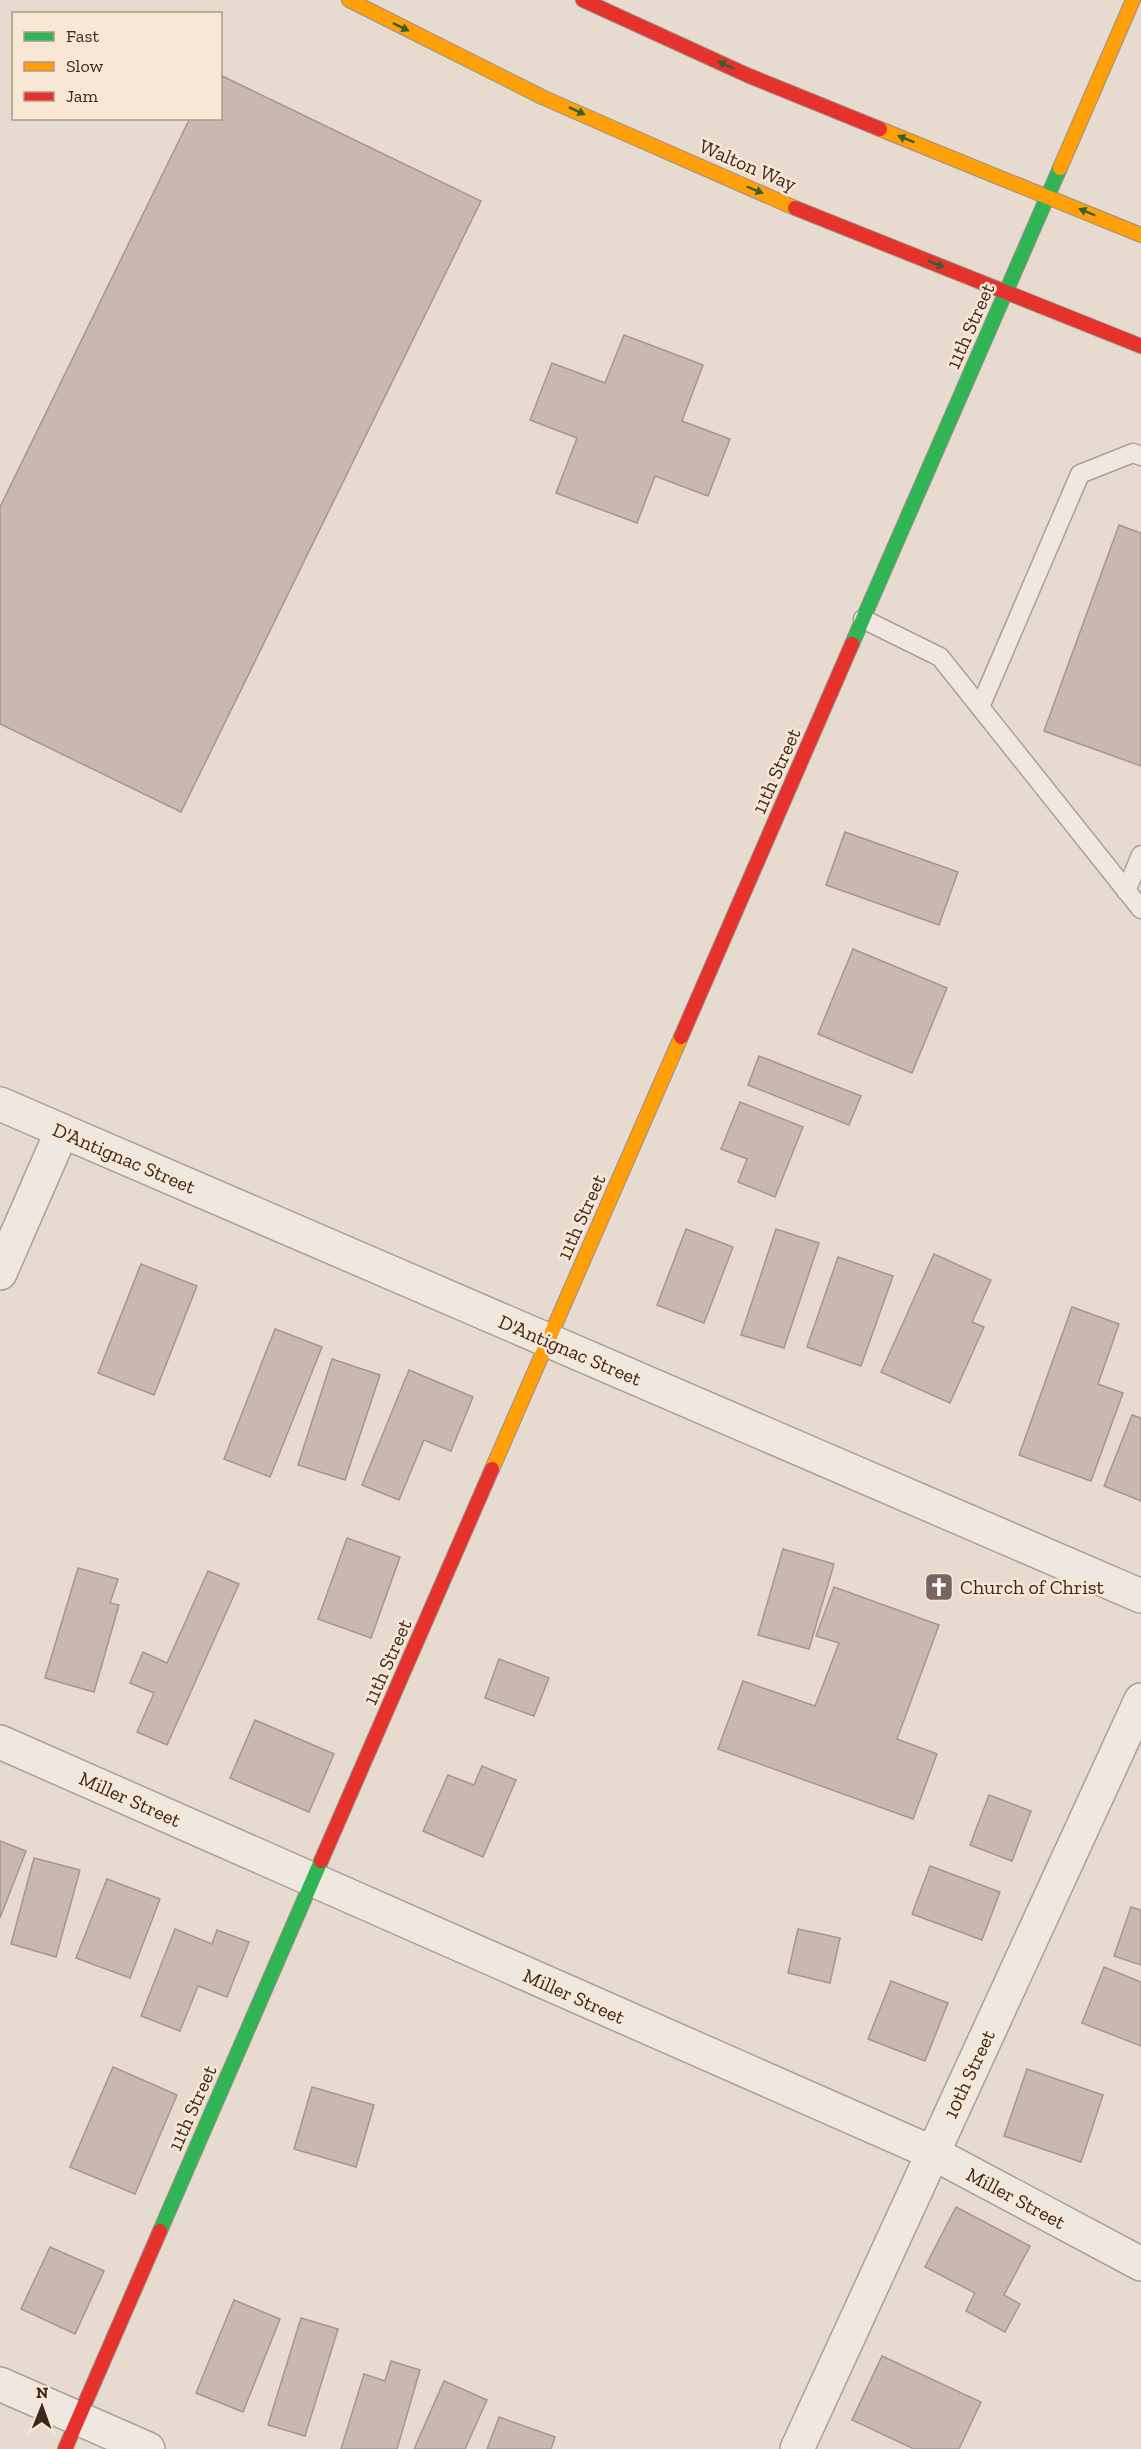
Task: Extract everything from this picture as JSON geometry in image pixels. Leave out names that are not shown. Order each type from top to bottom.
[{"type":"main road","name":"Walton Way","points":[[349,0],[511,81],[645,143],[1141,346]]},
{"type":"main road","points":[[583,0],[747,75],[1048,195],[1141,235]]},
{"type":"main road","name":"11th Street","points":[[64,2449],[1133,0]]},
{"type":"street","name":"D'Antignac Street","points":[[0,1104],[1141,1596]]},
{"type":"street","points":[[0,1273],[62,1131]]},
{"type":"street","name":"10th Street","points":[[797,2449],[1141,1700]]},
{"type":"street","name":"Miller Street","points":[[0,1742],[933,2153],[1141,2264]]},
{"type":"street","points":[[0,2384],[148,2449]]},
{"type":"lane","points":[[980,707],[1080,474],[1133,453],[1141,456]]},
{"type":"lane","points":[[863,619],[940,657],[1141,909]]},
{"type":"lane","points":[[1126,891],[1141,855]]},
{"type":"building","points":[[222,76],[481,201],[181,812],[0,724],[0,507],[189,120],[222,120]]},
{"type":"building","points":[[624,335],[703,365],[682,421],[730,439],[708,496],[655,476],[637,523],[556,493],[577,438],[530,420],[552,363],[605,383]]},
{"type":"building","points":[[1119,525],[1141,533],[1141,766],[1044,731]]},
{"type":"building","points":[[845,832],[958,872],[939,925],[826,885]]},
{"type":"building","points":[[853,949],[947,988],[912,1073],[818,1034]]},
{"type":"building","points":[[759,1056],[861,1096],[849,1125],[748,1085]]},
{"type":"building","points":[[740,1102],[803,1127],[775,1197],[738,1182],[747,1159],[721,1149]]},
{"type":"building","points":[[686,1229],[733,1247],[704,1323],[657,1305]]},
{"type":"building","points":[[776,1229],[819,1243],[784,1348],[741,1335]]},
{"type":"building","points":[[934,1254],[991,1280],[972,1322],[984,1327],[950,1403],[881,1372]]},
{"type":"building","points":[[838,1257],[893,1276],[861,1366],[807,1347]]},
{"type":"building","points":[[141,1264],[197,1286],[154,1395],[98,1373]]},
{"type":"building","points":[[1072,1307],[1119,1324],[1098,1384],[1123,1393],[1091,1481],[1019,1455]]},
{"type":"building","points":[[275,1329],[322,1347],[270,1477],[224,1459]]},
{"type":"building","points":[[332,1359],[380,1375],[345,1480],[298,1465]]},
{"type":"building","points":[[409,1370],[473,1397],[451,1451],[424,1440],[399,1500],[362,1485]]},
{"type":"building","points":[[1132,1415],[1141,1418],[1141,1501],[1104,1486]]},
{"type":"building","points":[[347,1538],[400,1557],[371,1638],[318,1619]]},
{"type":"building","points":[[783,1549],[834,1564],[809,1649],[758,1635]]},
{"type":"building","points":[[78,1568],[118,1579],[110,1603],[119,1605],[94,1692],[45,1678]]},
{"type":"building","points":[[208,1571],[239,1584],[167,1745],[137,1732],[154,1693],[130,1683],[143,1652],[167,1663]]},
{"type":"building","points":[[834,1587],[939,1625],[897,1739],[937,1754],[913,1819],[718,1749],[743,1681],[815,1706],[839,1643],[816,1636]]},
{"type":"building","points":[[499,1659],[549,1678],[534,1716],[485,1698]]},
{"type":"building","points":[[255,1720],[334,1754],[309,1812],[230,1778]]},
{"type":"building","points":[[482,1766],[516,1780],[483,1857],[423,1831],[448,1775],[474,1785]]},
{"type":"building","points":[[989,1795],[1031,1811],[1012,1861],[970,1845]]},
{"type":"building","points":[[0,1841],[26,1851],[0,1918]]},
{"type":"building","points":[[34,1858],[80,1870],[56,1957],[11,1944]]},
{"type":"building","points":[[930,1866],[1000,1892],[982,1940],[912,1914]]},
{"type":"building","points":[[107,1879],[160,1899],[130,1978],[76,1958]]},
{"type":"building","points":[[1131,1907],[1141,1910],[1141,1965],[1114,1956]]},
{"type":"building","points":[[175,1929],[212,1944],[217,1930],[249,1942],[227,1997],[198,1986],[180,2031],[141,2016]]},
{"type":"building","points":[[798,1929],[840,1938],[830,1983],[788,1973]]},
{"type":"building","points":[[1104,1967],[1141,1982],[1141,2046],[1082,2023]]},
{"type":"building","points":[[891,1981],[948,2003],[925,2061],[868,2039]]},
{"type":"building","points":[[113,2067],[177,2095],[135,2194],[70,2167]]},
{"type":"building","points":[[1027,2069],[1103,2095],[1081,2162],[1004,2136]]},
{"type":"building","points":[[312,2087],[374,2105],[356,2167],[294,2149]]},
{"type":"building","points":[[956,2207],[1030,2246],[1004,2295],[1020,2304],[1005,2332],[966,2311],[975,2293],[925,2267]]},
{"type":"building","points":[[50,2247],[104,2271],[75,2334],[21,2309]]},
{"type":"building","points":[[234,2300],[280,2319],[243,2412],[196,2393]]},
{"type":"building","points":[[301,2318],[338,2329],[305,2436],[268,2425]]},
{"type":"building","points":[[882,2356],[981,2402],[959,2449],[914,2449],[852,2420]]},
{"type":"building","points":[[391,2361],[420,2370],[397,2449],[341,2449],[364,2374],[385,2381]]},
{"type":"building","points":[[444,2381],[487,2400],[465,2449],[414,2449]]},
{"type":"building","points":[[499,2417],[555,2437],[551,2449],[487,2449]]},
{"type":"traffic: fast","points":[[852,644],[1060,168]]},
{"type":"traffic: fast","points":[[160,2231],[321,1861]]},
{"type":"traffic: slow","points":[[349,0],[542,97],[795,208]]},
{"type":"traffic: slow","points":[[1060,168],[1133,0]]},
{"type":"traffic: slow","points":[[880,129],[1141,235]]},
{"type":"traffic: slow","points":[[492,1469],[681,1037]]},
{"type":"traffic: jam","points":[[583,0],[747,75],[880,129]]},
{"type":"traffic: jam","points":[[795,208],[1141,346]]},
{"type":"traffic: jam","points":[[681,1037],[852,644]]},
{"type":"traffic: jam","points":[[321,1861],[492,1469]]},
{"type":"traffic: jam","points":[[65,2449],[160,2231]]},
{"type":"place","name":"Church of Christ","points":[[939,1587]]}]
